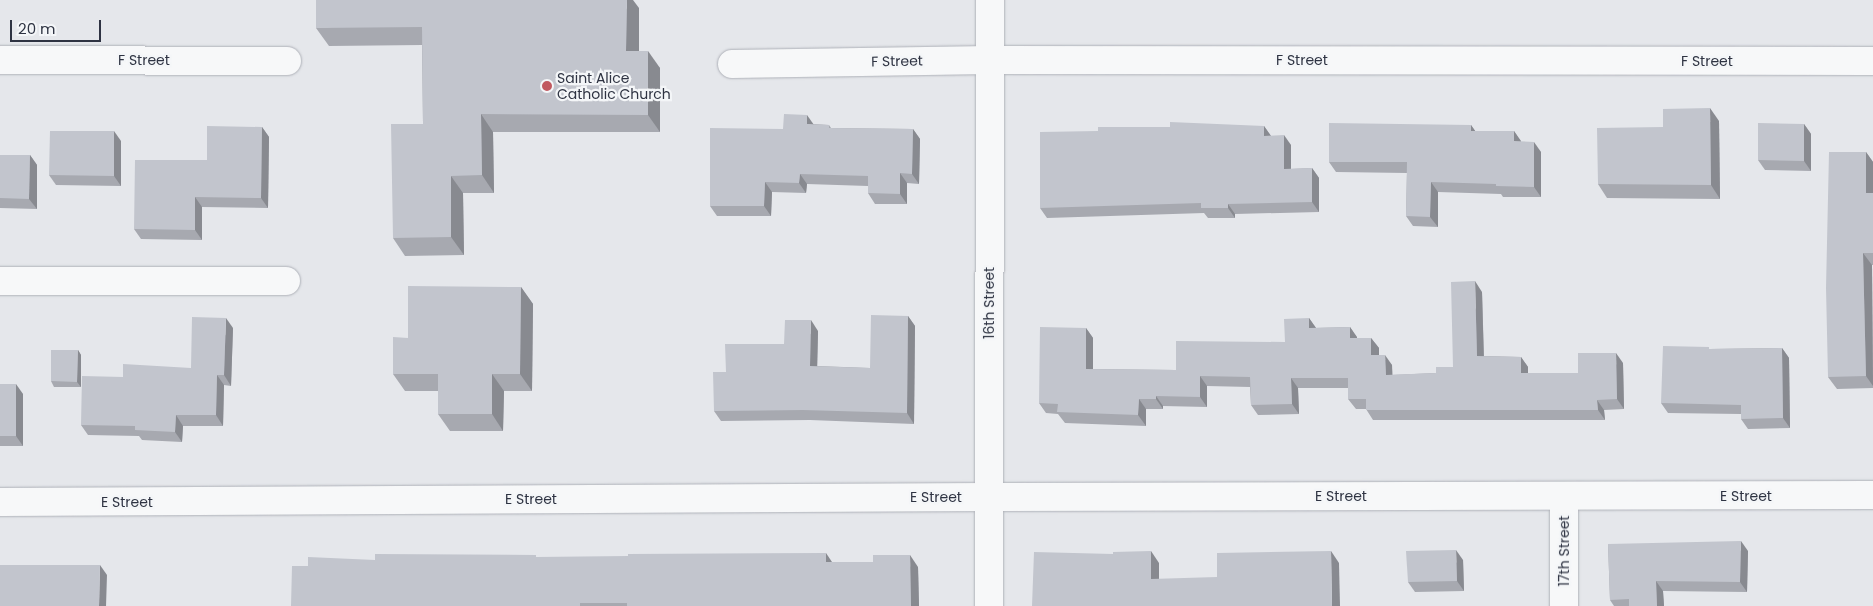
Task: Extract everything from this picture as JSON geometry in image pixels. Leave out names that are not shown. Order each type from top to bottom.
[{"type":"street","name":"16th Street","points":[[989,606],[990,0]]},
{"type":"street","name":"F Street","points":[[0,60],[287,61]]},
{"type":"street","name":"F Street","points":[[732,64],[990,60],[1873,61]]},
{"type":"street","points":[[0,281],[286,281]]},
{"type":"street","name":"17th Street","points":[[1564,496],[1564,606]]},
{"type":"street","name":"E Street","points":[[0,502],[988,497],[1873,496]]},
{"type":"building","name":"Saint Alice Catholic Church","points":[[316,0],[627,0],[626,51],[648,51],[648,115],[481,114],[482,175],[451,176],[451,237],[393,238],[391,124],[423,124],[422,27],[316,28]]},
{"type":"building","points":[[1710,108],[1711,185],[1598,184],[1597,128],[1663,127],[1663,109]]},
{"type":"building","points":[[784,114],[807,115],[807,124],[829,125],[829,128],[913,129],[912,174],[900,173],[900,194],[868,193],[868,176],[800,174],[799,183],[765,182],[764,206],[710,206],[710,128],[783,129]]},
{"type":"building","points":[[1170,122],[1264,126],[1264,136],[1284,135],[1284,169],[1312,168],[1312,202],[1228,204],[1228,208],[1201,208],[1201,203],[1040,208],[1040,132],[1098,131],[1098,127],[1170,127]]},
{"type":"building","points":[[1329,123],[1471,125],[1471,131],[1514,131],[1514,141],[1534,142],[1534,187],[1431,182],[1430,217],[1406,216],[1407,162],[1329,162]]},
{"type":"building","points":[[1758,123],[1804,124],[1804,161],[1758,160]]},
{"type":"building","points":[[207,126],[262,127],[261,198],[195,197],[195,230],[134,229],[135,160],[207,160]]},
{"type":"building","points":[[50,131],[114,131],[114,176],[49,175]]},
{"type":"building","points":[[1829,152],[1866,152],[1866,193],[1873,193],[1873,253],[1863,253],[1866,376],[1828,377],[1826,288]]},
{"type":"building","points":[[0,155],[30,155],[29,199],[0,198]]},
{"type":"building","points":[[1475,281],[1477,356],[1521,357],[1521,373],[1578,373],[1578,353],[1616,353],[1617,399],[1597,400],[1598,410],[1366,410],[1366,399],[1348,399],[1348,378],[1291,378],[1292,404],[1251,405],[1250,377],[1200,376],[1200,397],[1156,396],[1156,399],[1139,399],[1138,415],[1057,412],[1058,404],[1039,403],[1040,327],[1086,328],[1086,369],[1176,370],[1176,341],[1285,342],[1284,319],[1309,318],[1309,328],[1350,327],[1350,338],[1371,338],[1371,355],[1385,355],[1386,375],[1436,373],[1436,367],[1453,367],[1451,282]]},
{"type":"building","points":[[408,286],[521,287],[520,374],[492,374],[492,414],[438,414],[438,374],[393,374],[393,337],[408,338]]},
{"type":"building","points":[[871,315],[908,316],[907,413],[803,410],[714,411],[713,372],[726,372],[725,344],[784,344],[785,320],[811,320],[810,366],[870,368]]},
{"type":"building","points":[[192,317],[226,318],[224,375],[217,375],[216,415],[176,415],[175,432],[135,430],[135,426],[81,425],[82,376],[123,377],[123,364],[191,368]]},
{"type":"building","points":[[1663,346],[1709,347],[1709,349],[1782,348],[1783,418],[1741,419],[1741,405],[1661,403]]},
{"type":"building","points":[[51,350],[78,350],[77,382],[51,381]]},
{"type":"building","points":[[0,384],[16,384],[16,436],[0,436]]},
{"type":"building","points":[[1741,541],[1740,582],[1656,581],[1657,606],[1629,606],[1629,599],[1610,600],[1608,544]]},
{"type":"building","points":[[1456,550],[1457,581],[1408,582],[1406,551]]},
{"type":"building","points":[[1151,551],[1151,579],[1217,577],[1217,553],[1331,551],[1332,606],[1032,606],[1034,552],[1113,554],[1113,552]]},
{"type":"building","points":[[826,553],[826,562],[873,562],[873,555],[910,555],[911,606],[627,606],[627,603],[580,603],[580,606],[291,606],[292,566],[308,566],[308,557],[375,560],[375,554],[536,555],[536,557],[628,556],[628,554]]},
{"type":"building","points":[[0,565],[100,565],[99,606],[0,606]]},
{"type":"place","name":"Saint Alice Catholic Church","points":[[547,86]]}]
